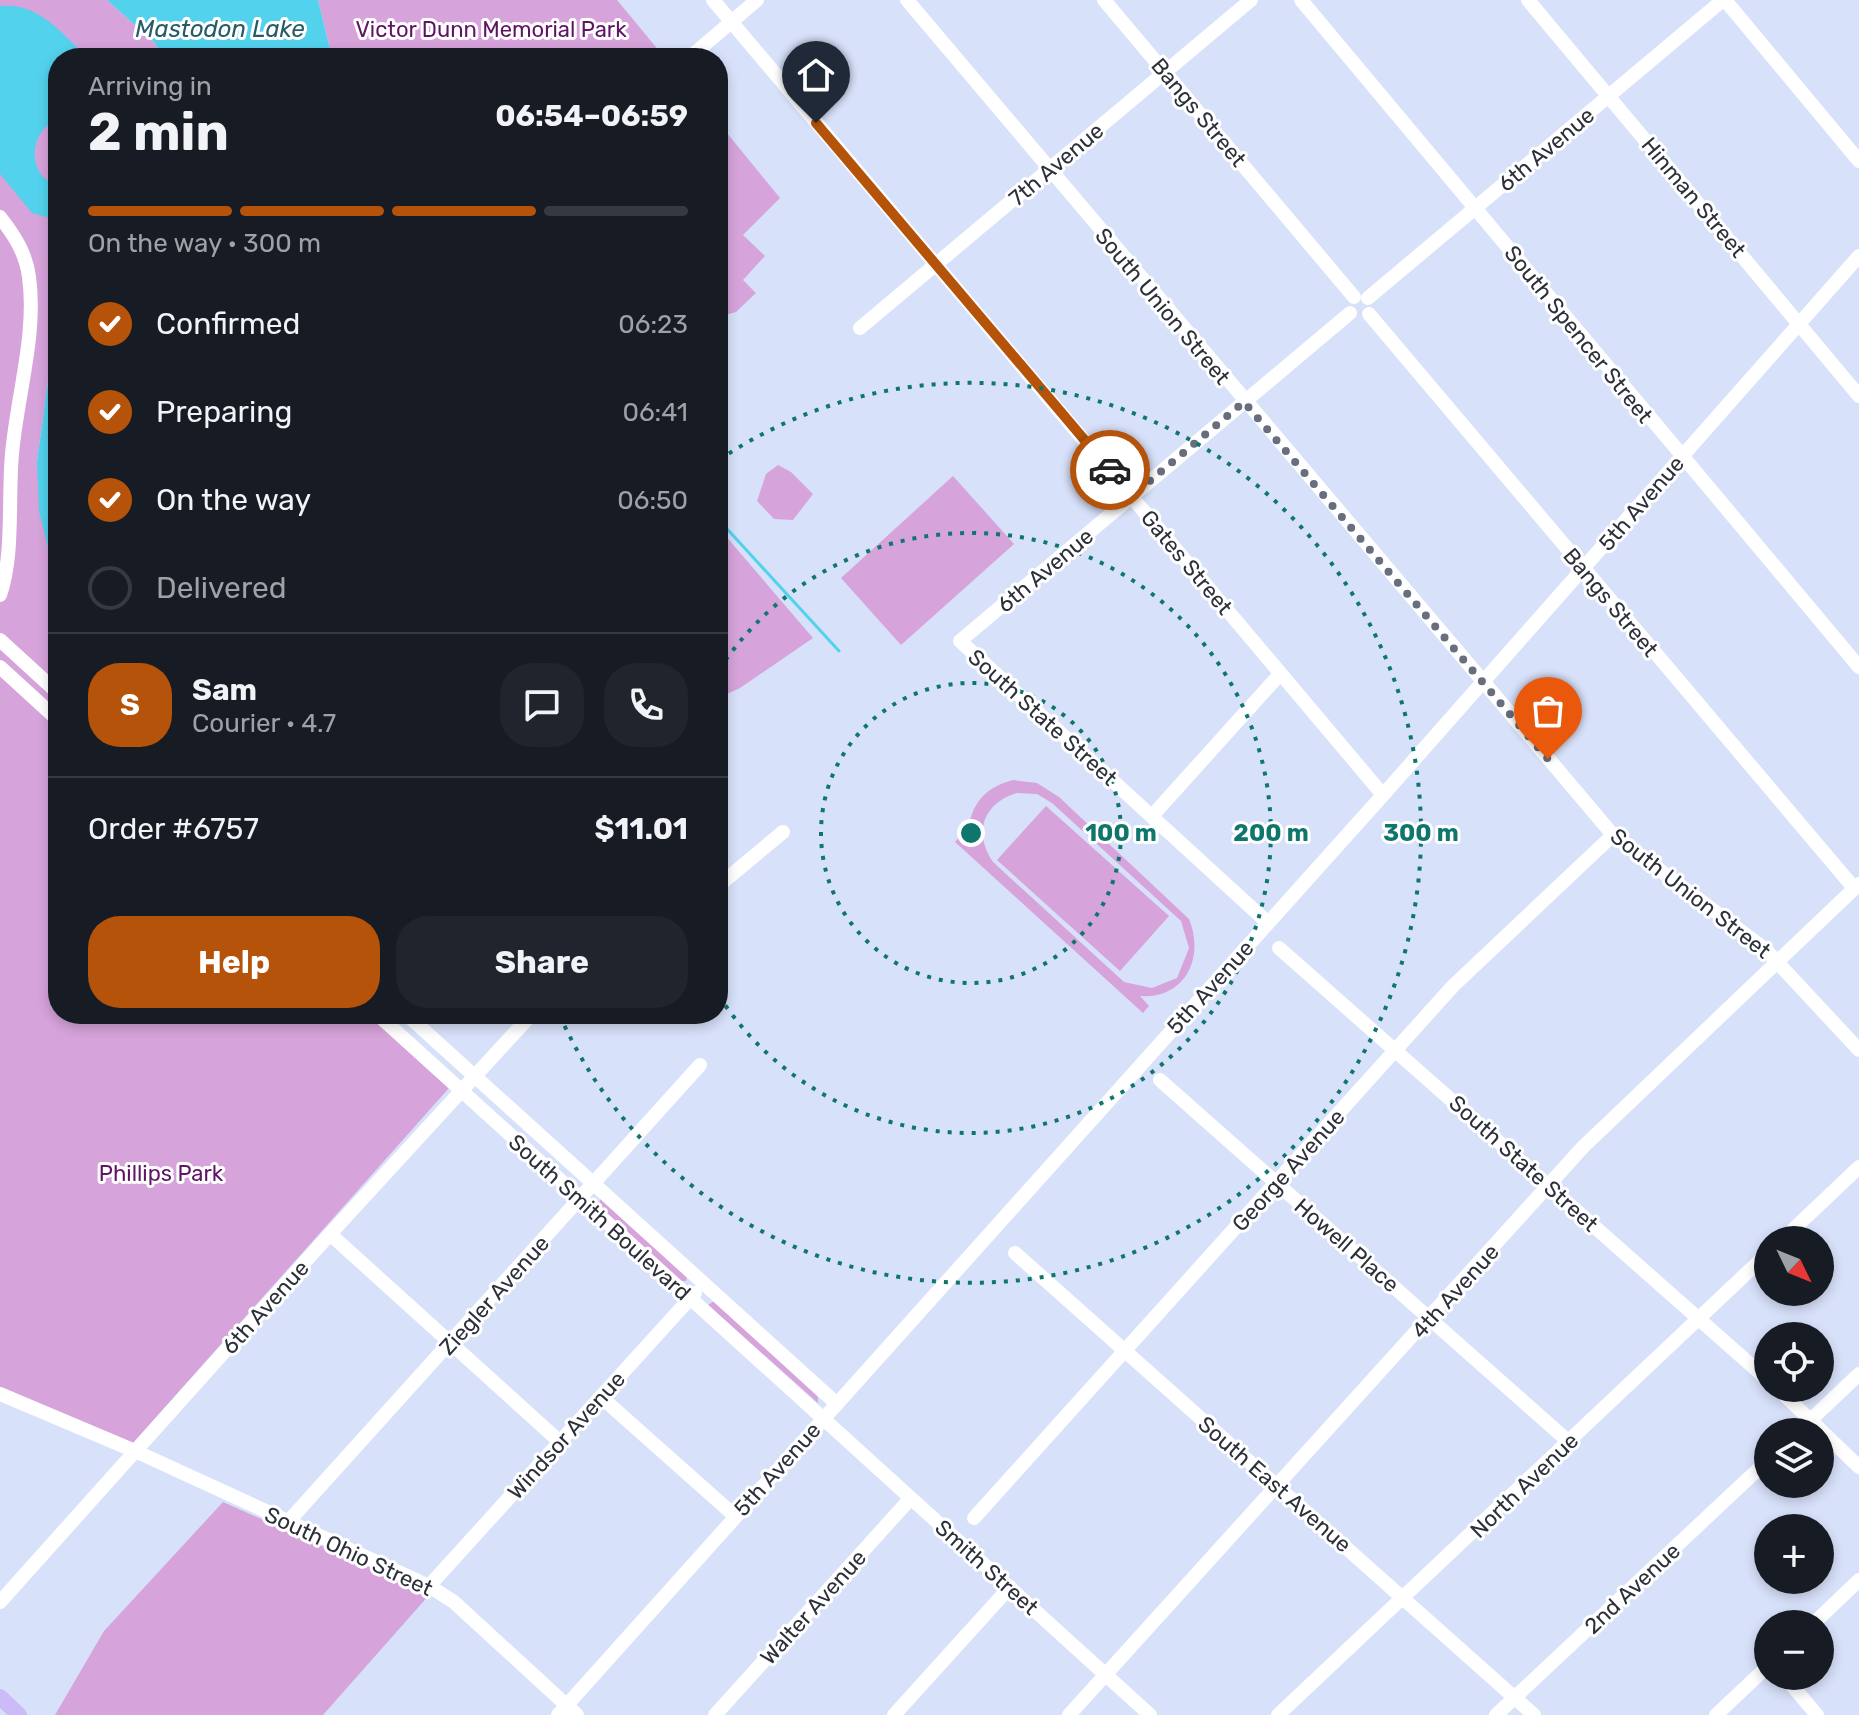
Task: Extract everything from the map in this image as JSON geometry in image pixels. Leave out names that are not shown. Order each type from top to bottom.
[{"type":"main road","points":[[0,1697],[19,1715]]},
{"type":"street","name":"Gates Street","points":[[713,0],[1383,795]]},
{"type":"street","points":[[701,48],[757,0]]},
{"type":"street","name":"South Union Street","points":[[907,0],[1613,835],[1779,961],[1859,1050]]},
{"type":"street","name":"Bangs Street","points":[[1104,0],[1361,298]]},
{"type":"street","name":"7th Avenue","points":[[860,328],[1251,0]]},
{"type":"street","name":"South Spencer Street","points":[[1301,0],[1681,458],[1859,667]]},
{"type":"street","name":"Hinman Street","points":[[1528,0],[1859,396]]},
{"type":"street","points":[[1724,0],[1859,161]]},
{"type":"street","name":"6th Avenue","points":[[1361,298],[1476,208],[1724,0]]},
{"type":"street","points":[[0,217],[18,240],[29,273],[32,308],[12,451],[7,556],[0,595]]},
{"type":"street","name":"5th Avenue","points":[[567,1712],[735,1516],[1383,795],[1859,256]]},
{"type":"street","points":[[1361,298],[1369,314],[1361,318],[1350,313],[1349,304],[1361,298]]},
{"type":"street","name":"6th Avenue","points":[[960,641],[1350,313]]},
{"type":"street","name":"Bangs Street","points":[[1369,314],[1583,570],[1857,886]]},
{"type":"street","points":[[0,640],[48,684]]},
{"type":"street","name":"South State Street","points":[[960,641],[1267,922]]},
{"type":"street","points":[[0,667],[48,711]]},
{"type":"street","points":[[1152,816],[1280,674]]},
{"type":"street","points":[[728,878],[783,832]]},
{"type":"street","name":"George Avenue","points":[[974,1518],[1396,1049],[1480,960],[1613,835]]},
{"type":"street","name":"4th Avenue","points":[[1069,1715],[1601,1129],[1857,886]]},
{"type":"street","name":"South State Street","points":[[1279,948],[1754,1367]]},
{"type":"street","name":"South Smith Boulevard","points":[[388,1024],[822,1420]]},
{"type":"street","name":"South Smith Boulevard","points":[[417,1024],[837,1404]]},
{"type":"street","name":"6th Avenue","points":[[0,1602],[523,1024]]},
{"type":"street","name":"Ziegler Avenue","points":[[287,1523],[700,1065]]},
{"type":"street","name":"Howell Place","points":[[1160,1080],[1569,1442]]},
{"type":"street","points":[[1797,1226],[1859,1167]]},
{"type":"street","points":[[330,1234],[560,1442]]},
{"type":"street","name":"South East Avenue","points":[[1015,1253],[1534,1715]]},
{"type":"street","name":"North Avenue","points":[[1278,1715],[1405,1599],[1754,1266]]},
{"type":"street","name":"Windsor Avenue","points":[[429,1586],[703,1283]]},
{"type":"street","points":[[1813,1418],[1859,1374]]},
{"type":"street","name":"South Ohio Street","points":[[0,1394],[135,1451],[429,1586],[454,1602],[567,1712]]},
{"type":"street","points":[[601,1397],[735,1516]]},
{"type":"street","points":[[1793,1402],[1811,1418]]},
{"type":"street","name":"Smith Street","points":[[822,1420],[1150,1715]]},
{"type":"street","points":[[1834,1441],[1859,1467]]},
{"type":"street","name":"2nd Avenue","points":[[1496,1715],[1754,1473]]},
{"type":"street","name":"Walter Avenue","points":[[715,1715],[910,1499]]},
{"type":"street","points":[[1828,1610],[1859,1580]]},
{"type":"street","points":[[894,1715],[1010,1587]]},
{"type":"street","points":[[1716,1715],[1754,1679]]},
{"type":"street","points":[[1796,1690],[1817,1715]]},
{"type":"green space","name":"Phillips Park","points":[[0,0],[107,0],[158,48],[48,48],[48,381],[37,461],[48,528],[48,1024],[382,1024],[449,1088],[133,1443],[0,1391]]},
{"type":"green space","name":"Victor Dunn Memorial Park","points":[[318,0],[617,0],[657,48],[330,48]]},
{"type":"green space","points":[[728,134],[780,198],[743,235],[765,256],[743,280],[756,293],[736,312],[728,314]]},
{"type":"green space","points":[[778,465],[791,472],[813,494],[793,520],[774,519],[757,501],[766,474]]},
{"type":"green space","points":[[953,476],[1014,544],[901,645],[841,578]]},
{"type":"green space","points":[[728,539],[813,638],[728,693]]},
{"type":"green space","points":[[1013,780],[1037,783],[1059,797],[1189,919],[1194,948],[1187,973],[1169,991],[1140,996],[1149,1006],[1143,1013],[955,842],[962,834],[968,840],[974,809],[985,794]],"holes":[[[1017,793],[1037,794],[1052,803],[1181,921],[1189,948],[1177,978],[1152,988],[1124,982],[993,862],[987,851],[983,830],[989,812],[996,804]]]},
{"type":"green space","points":[[1046,806],[1169,916],[1120,971],[997,860]]},
{"type":"green space","points":[[601,1198],[687,1277],[686,1281],[681,1281],[598,1205]]},
{"type":"green space","points":[[714,1301],[818,1397],[818,1403],[708,1305]]},
{"type":"green space","points":[[223,1502],[430,1594],[323,1715],[55,1715],[104,1631]]},
{"type":"water","name":"Mastodon Lake","points":[[107,0],[318,0],[330,48],[158,48]]},
{"type":"water","name":"Mastodon Lake","points":[[0,6],[14,6],[38,14],[78,48],[48,48],[48,126],[37,142],[35,157],[40,173],[48,180],[48,218],[32,213],[0,174]]},
{"type":"water","points":[[48,381],[48,547],[39,511],[37,461]]},
{"type":"waterway","points":[[728,530],[839,651]]},
{"type":"way so far","points":[[1110,470],[1132,496],[1244,402],[1548,759]]},
{"type":"route","points":[[816,123],[1110,470]]}]
